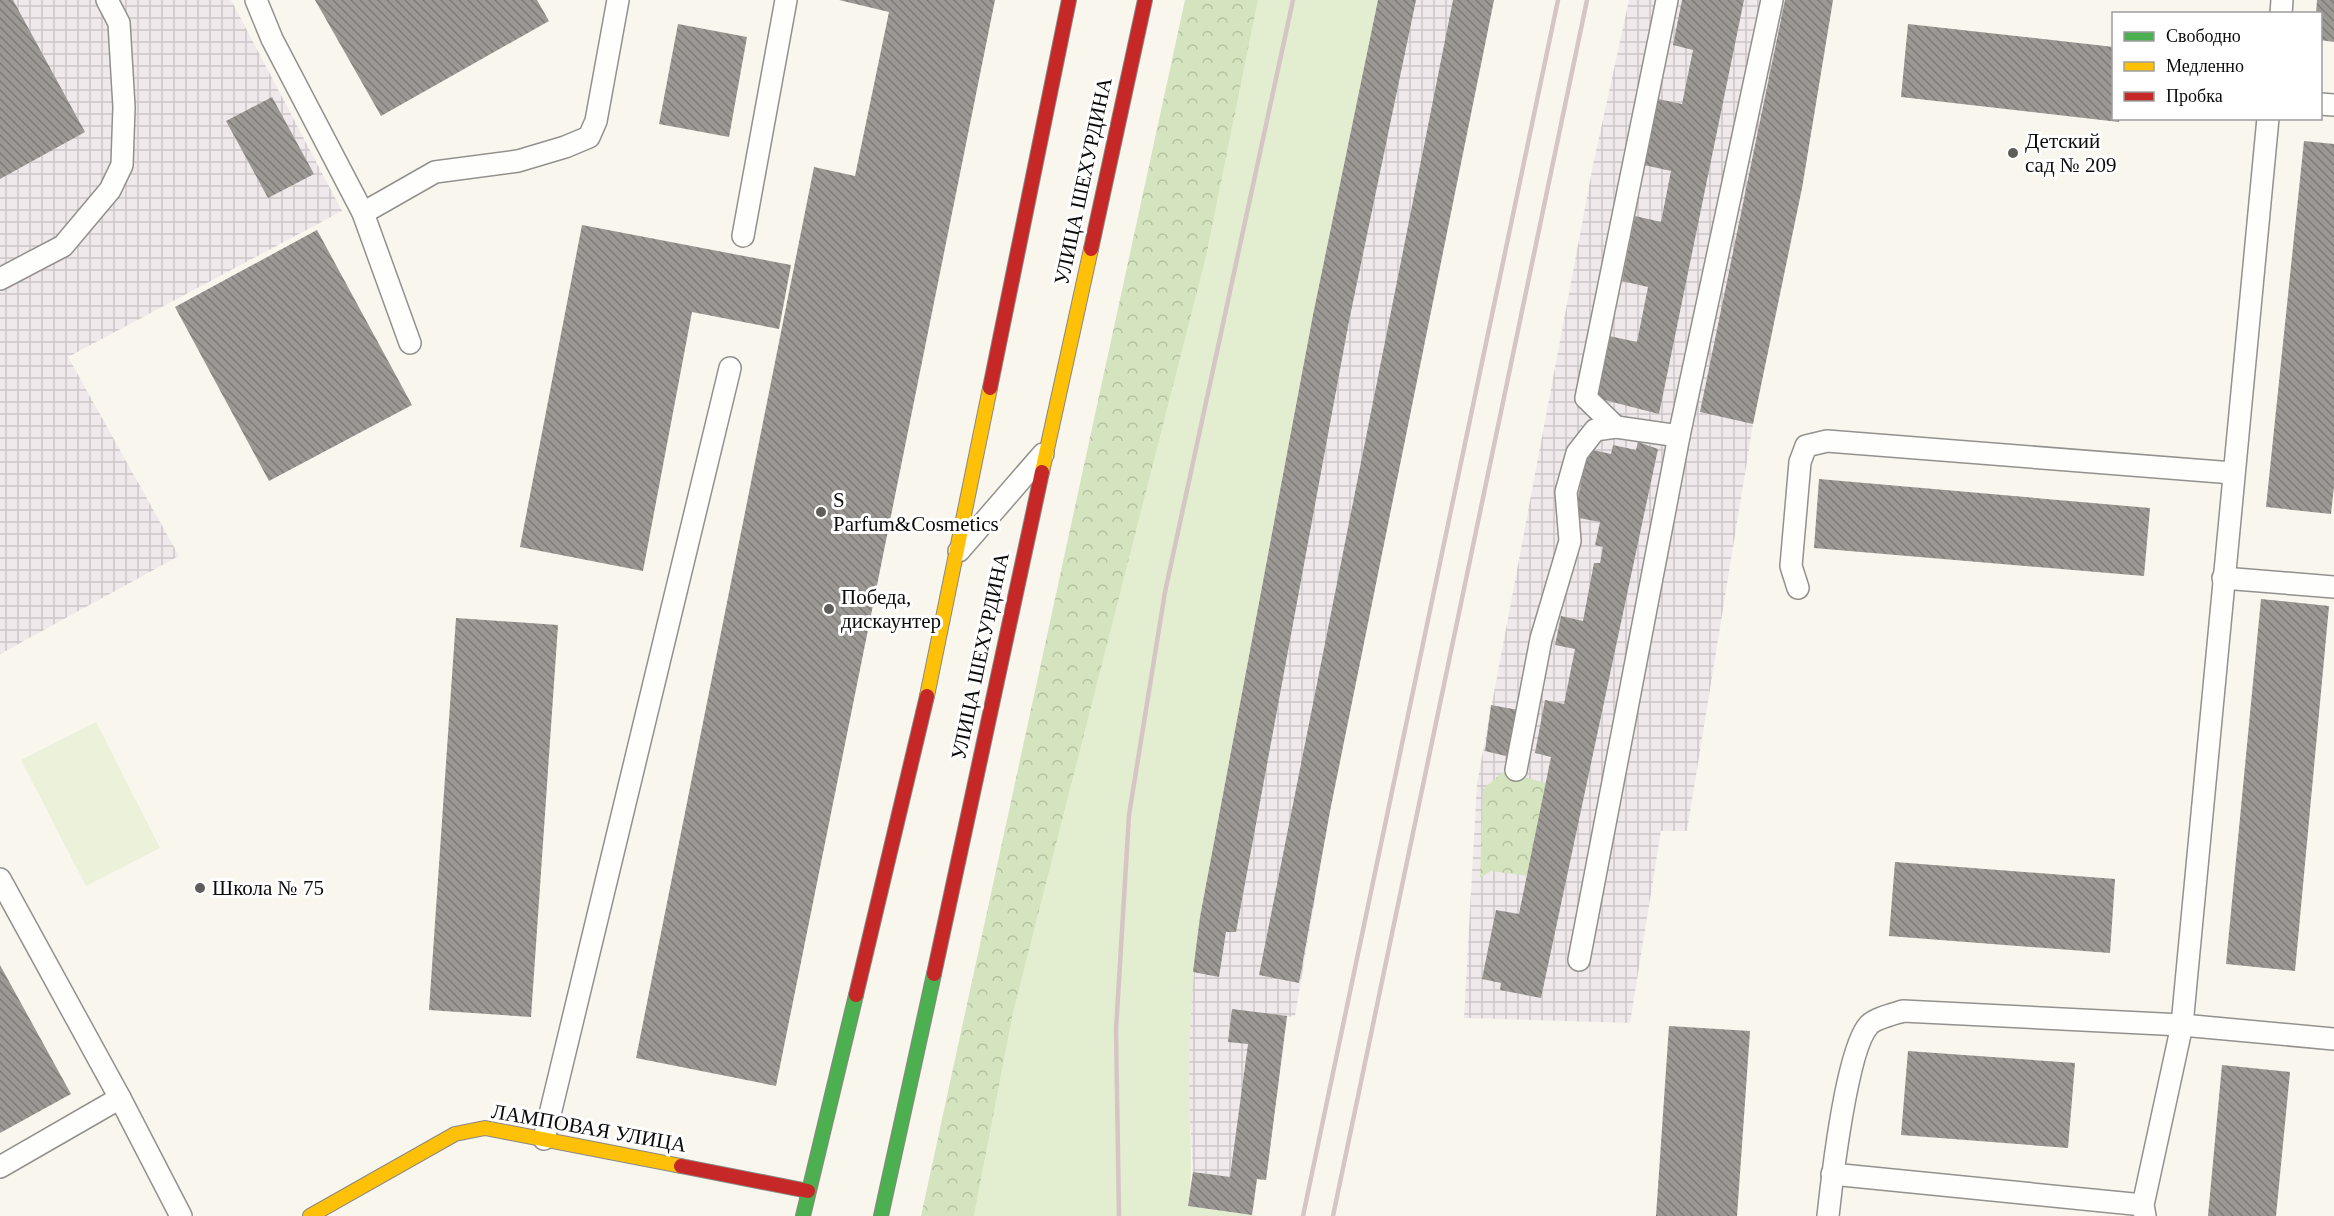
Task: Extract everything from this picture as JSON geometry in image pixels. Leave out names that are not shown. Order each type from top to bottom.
[{"type":"street","points":[[803,1216],[915,753],[1069,0]]},
{"type":"street","name":"УЛИЦА ШЕХУРДИНА","points":[[881,1216],[1045,451],[1145,0]]},
{"type":"street","name":"ЛАМПОВАЯ УЛИЦА","points":[[310,1216],[455,1134],[485,1128],[808,1191]]},
{"type":"lane","points":[[0,279],[63,246],[110,190],[122,165],[124,107],[119,23],[107,0]]},
{"type":"lane","points":[[256,0],[272,39],[363,213],[410,343]]},
{"type":"lane","points":[[363,213],[435,172],[518,161],[565,147],[589,136],[596,121],[618,0]]},
{"type":"lane","points":[[743,237],[786,0]]},
{"type":"lane","points":[[1616,427],[1586,398],[1666,0]]},
{"type":"lane","points":[[1579,960],[1679,436],[1772,0]]},
{"type":"lane","points":[[1832,1174],[2144,1210],[2182,1025],[2268,120]]},
{"type":"lane","points":[[544,1139],[730,368]]},
{"type":"lane","points":[[1516,770],[1541,639],[1570,541],[1566,492],[1577,453],[1595,430],[1616,427],[1679,436]]},
{"type":"lane","points":[[1798,588],[1791,566],[1800,462],[1806,446],[1827,441],[2233,473]]},
{"type":"lane","points":[[957,553],[1045,451]]},
{"type":"lane","points":[[2223,578],[2334,588]]},
{"type":"lane","points":[[0,879],[120,1098],[181,1216]]},
{"type":"lane","points":[[1828,1216],[1832,1174],[1855,1051],[1870,1024],[1903,1011],[2182,1025],[2334,1039]]},
{"type":"lane","points":[[0,1167],[120,1098]]},
{"type":"shaded area","points":[[0,0],[231,0],[342,211],[68,357],[179,556],[0,654]]},
{"type":"shaded area","points":[[1378,0],[1494,0],[1330,811],[1295,1016],[1287,1017],[1266,1180],[1257,1179],[1252,1215],[1188,1206],[1193,1172],[1189,1102],[1189,1025],[1193,972],[1200,917],[1313,315]]},
{"type":"shaded area","points":[[1629,0],[1833,0],[1802,188],[1753,424],[1687,831],[1661,831],[1630,1023],[1464,1018],[1477,783],[1593,165]]},
{"type":"green space","points":[[1185,0],[1258,0],[1206,257],[1013,1013],[974,1216],[921,1216]]},
{"type":"green space","points":[[1258,0],[1378,0],[1313,315],[1200,917],[1195,959],[1190,1041],[1191,1159],[1188,1206],[1258,1216],[974,1216],[1013,1013],[1206,257]]},
{"type":"green space","points":[[96,722],[160,848],[86,886],[21,760]]},
{"type":"green space","points":[[1503,772],[1546,783],[1527,876],[1491,871],[1480,878],[1483,789]]},
{"type":"building","points":[[0,0],[13,0],[85,132],[0,179]]},
{"type":"building","points":[[315,0],[537,0],[549,21],[381,116]]},
{"type":"building","points":[[839,0],[995,0],[776,1086],[636,1058],[814,167],[855,176],[889,12]]},
{"type":"building","points":[[1378,0],[1416,0],[1349,321],[1236,932],[1226,932],[1219,977],[1193,972],[1200,917],[1313,315]]},
{"type":"building","points":[[1453,0],[1494,0],[1330,811],[1299,983],[1259,975]]},
{"type":"building","points":[[1682,0],[1744,0],[1659,414],[1597,398],[1609,336],[1637,342],[1648,287],[1622,281],[1635,216],[1661,222],[1671,171],[1644,165],[1658,99],[1682,104],[1693,50],[1673,45]]},
{"type":"building","points":[[1785,0],[1833,0],[1802,188],[1753,424],[1700,412]]},
{"type":"building","points":[[2317,0],[2334,0],[2334,42],[2322,40],[2322,12],[2316,12]]},
{"type":"building","points":[[678,24],[747,37],[729,137],[659,124]]},
{"type":"building","points":[[1908,24],[2112,47],[2112,120],[2120,120],[2119,122],[1901,97]]},
{"type":"building","points":[[272,97],[314,174],[268,198],[226,121]]},
{"type":"building","points":[[2304,141],[2334,144],[2334,486],[2331,514],[2266,507]]},
{"type":"building","points":[[582,225],[791,265],[779,329],[692,312],[643,571],[520,547]]},
{"type":"building","points":[[317,230],[412,405],[269,481],[175,307]]},
{"type":"building","points":[[1638,442],[1658,449],[1541,998],[1500,990],[1501,983],[1482,979],[1496,910],[1519,914],[1551,757],[1535,753],[1545,700],[1564,704],[1575,649],[1555,645],[1561,616],[1583,621],[1594,563],[1600,563],[1603,547],[1595,545],[1600,522],[1574,517],[1588,449],[1611,454],[1613,445],[1636,450]]},
{"type":"building","points":[[1819,479],[2150,508],[2144,576],[1814,548]]},
{"type":"building","points":[[2261,599],[2329,606],[2295,971],[2226,964]]},
{"type":"building","points":[[456,618],[558,625],[531,1017],[429,1010]]},
{"type":"building","points":[[1491,705],[1518,710],[1510,757],[1485,751]]},
{"type":"building","points":[[1895,862],[2115,879],[2110,953],[1889,936]]},
{"type":"building","points":[[0,965],[71,1094],[0,1133]]},
{"type":"building","points":[[1232,1009],[1287,1016],[1266,1180],[1257,1179],[1252,1215],[1188,1206],[1193,1172],[1230,1177],[1248,1044],[1228,1042]]},
{"type":"building","points":[[1669,1026],[1750,1031],[1737,1216],[1656,1216]]},
{"type":"building","points":[[1908,1051],[2075,1063],[2068,1148],[1901,1135]]},
{"type":"building","points":[[2222,1065],[2290,1072],[2276,1216],[2208,1216]]},
{"type":"railway","points":[[1119,1216],[1116,1030],[1129,815],[1165,592],[1293,0]]},
{"type":"railway","points":[[1303,1216],[1558,0]]},
{"type":"railway","points":[[1333,1216],[1587,0]]},
{"type":"traffic: fast","points":[[881,1216],[934,974]]},
{"type":"traffic: fast","points":[[803,1216],[856,995]]},
{"type":"traffic: slow","points":[[1042,472],[1091,249]]},
{"type":"traffic: slow","points":[[927,696],[990,388]]},
{"type":"traffic: slow","points":[[310,1216],[455,1134],[485,1128],[681,1166]]},
{"type":"traffic: jam","points":[[990,388],[1069,0]]},
{"type":"traffic: jam","points":[[1091,249],[1145,0]]},
{"type":"traffic: jam","points":[[934,974],[1042,472]]},
{"type":"traffic: jam","points":[[856,995],[927,696]]},
{"type":"traffic: jam","points":[[681,1166],[808,1191]]},
{"type":"place","name":"Детский сад № 209","points":[[2013,153]]},
{"type":"place","name":"S Parfum&Cosmetics","points":[[821,512]]},
{"type":"place","name":"Победа, дискаунтер","points":[[829,609]]},
{"type":"place","name":"Школа № 75","points":[[200,888]]}]
